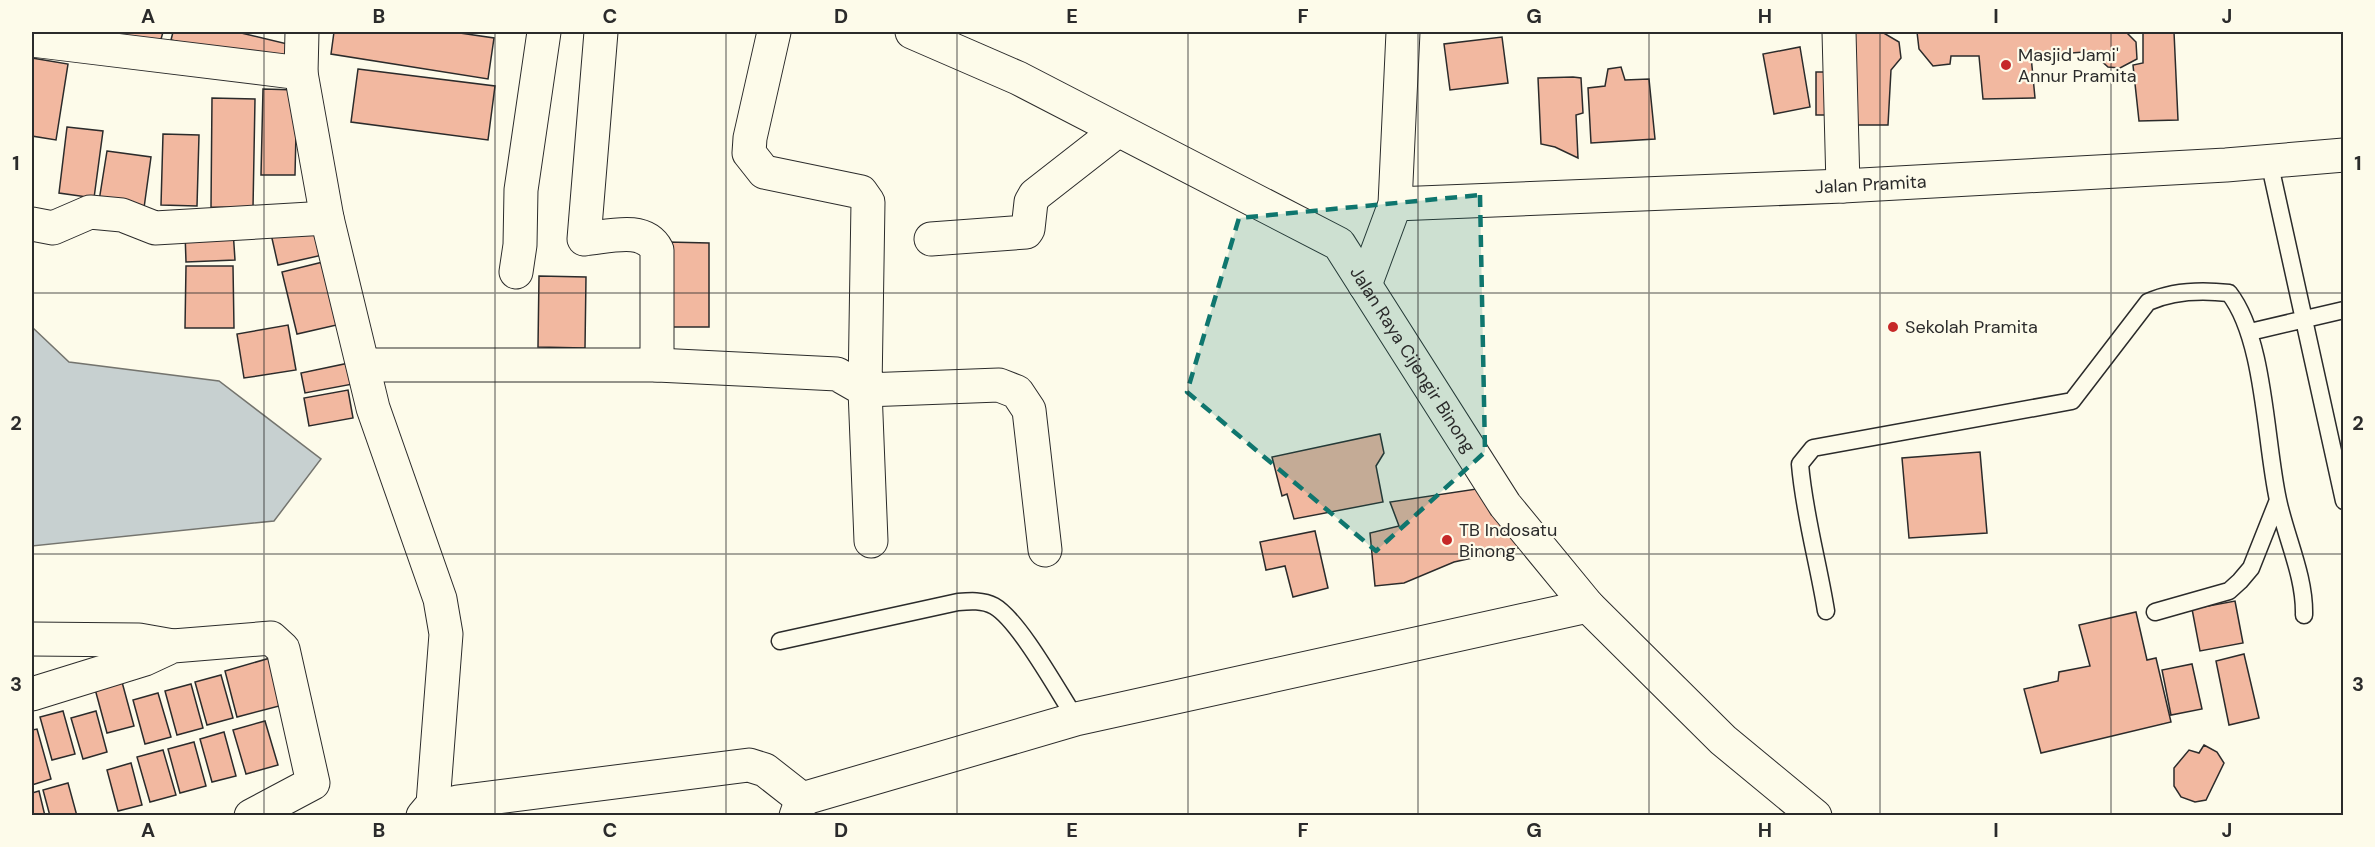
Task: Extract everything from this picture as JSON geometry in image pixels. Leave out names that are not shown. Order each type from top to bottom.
[{"type":"street","points":[[302,32],[301,73],[327,218],[364,365],[372,408],[440,598],[446,634],[433,804],[423,816]]},
{"type":"street","points":[[516,272],[520,245],[520,190],[543,32]]},
{"type":"street","points":[[601,32],[584,239],[640,234],[651,240],[657,250],[657,365]]},
{"type":"street","points":[[774,32],[750,138],[749,153],[764,172],[861,192],[868,202],[866,390],[871,541]]},
{"type":"street","points":[[912,32],[1018,78],[1339,244],[1395,204]]},
{"type":"street","points":[[1365,285],[1395,204],[1403,32]]},
{"type":"street","points":[[1839,32],[1843,186]]},
{"type":"street","points":[[32,40],[301,73]]},
{"type":"street","points":[[931,239],[1026,232],[1029,229],[1031,202],[1035,195],[1117,131]]},
{"type":"street","name":"Jalan Pramita","points":[[1395,204],[1843,186],[2343,155]]},
{"type":"street","points":[[32,224],[53,228],[90,212],[122,215],[155,228],[327,218]]},
{"type":"street","name":"Jalan Raya Cijengir Binong","points":[[1339,244],[1505,505],[1588,606],[1723,740],[1815,816]]},
{"type":"street","points":[[364,365],[657,365],[837,374],[866,390],[999,385],[1017,392],[1029,410],[1044,550]]},
{"type":"street","points":[[457,802],[748,765],[765,770],[799,808],[1076,720],[1588,606]]},
{"type":"street","points":[[32,639],[139,639],[173,646],[271,638],[283,649],[313,783],[312,816]]},
{"type":"street","points":[[32,694],[145,659],[173,646]]},
{"type":"street","points":[[251,816],[313,783]]},
{"type":"lane","points":[[2269,161],[2343,501]]},
{"type":"lane","points":[[1826,611],[1820,571],[1803,504],[1800,464],[1813,448],[2072,401],[2148,302],[2166,294],[2229,292],[2250,332],[2278,500],[2304,598],[2304,615]]},
{"type":"lane","points":[[2250,332],[2303,317],[2343,310]]},
{"type":"lane","points":[[2155,612],[2229,591],[2240,581],[2251,568],[2278,500]]},
{"type":"lane","points":[[780,641],[958,602],[976,601],[994,607],[1012,621],[1076,720]]},
{"type":"highlighted area","points":[[1480,195],[1485,452],[1376,551],[1187,392],[1239,218]]},
{"type":"shaded area","points":[[32,327],[69,362],[219,381],[321,459],[274,521],[32,546]]},
{"type":"building","points":[[88,32],[163,32],[158,50]]},
{"type":"building","points":[[173,32],[237,32],[300,47],[294,70],[171,40]]},
{"type":"building","points":[[334,32],[453,32],[494,38],[488,79],[331,54]]},
{"type":"building","points":[[1844,32],[1882,32],[1899,42],[1901,58],[1891,70],[1888,125],[1844,125]]},
{"type":"building","name":"Masjid Jami' Annur Pramita","points":[[1917,32],[2126,32],[2136,42],[2137,59],[2120,68],[2108,67],[2098,58],[2084,52],[2031,56],[2035,98],[1983,99],[1979,56],[1951,56],[1950,64],[1933,66],[1919,49]]},
{"type":"building","name":"Masjid Jami' Annur Pramita","points":[[2143,32],[2174,32],[2178,120],[2139,121],[2133,65],[2143,63]]},
{"type":"building","points":[[1502,37],[1508,83],[1450,90],[1444,44]]},
{"type":"building","points":[[1800,47],[1810,107],[1774,114],[1763,54]]},
{"type":"building","points":[[32,58],[68,64],[56,140],[32,136]]},
{"type":"building","points":[[1621,67],[1625,80],[1649,79],[1655,139],[1591,143],[1588,88],[1605,86],[1608,69]]},
{"type":"building","points":[[358,69],[495,86],[488,140],[351,122]]},
{"type":"building","points":[[1816,72],[1836,72],[1837,115],[1816,115]]},
{"type":"building","points":[[1538,78],[1581,78],[1583,113],[1576,115],[1578,158],[1555,147],[1541,144]]},
{"type":"building","points":[[263,89],[297,90],[295,175],[261,175]]},
{"type":"building","points":[[212,98],[255,99],[253,208],[211,207]]},
{"type":"building","points":[[67,127],[103,131],[94,198],[59,193]]},
{"type":"building","points":[[163,134],[199,135],[197,206],[161,205]]},
{"type":"building","points":[[107,151],[151,157],[144,208],[99,201]]},
{"type":"building","points":[[320,223],[327,254],[278,265],[271,234]]},
{"type":"building","points":[[233,230],[235,260],[186,262],[185,232]]},
{"type":"building","points":[[667,242],[709,243],[709,327],[667,327]]},
{"type":"building","points":[[327,261],[341,324],[297,334],[282,272]]},
{"type":"building","points":[[186,266],[233,266],[234,328],[185,328]]},
{"type":"building","points":[[539,276],[586,277],[585,348],[538,347]]},
{"type":"building","points":[[288,325],[296,370],[244,378],[237,334]]},
{"type":"building","points":[[349,363],[353,384],[305,393],[301,373]]},
{"type":"building","points":[[348,390],[353,418],[309,426],[304,398]]},
{"type":"building","points":[[1380,434],[1384,453],[1376,466],[1383,502],[1294,519],[1287,494],[1282,496],[1272,457]]},
{"type":"building","points":[[1980,452],[1987,533],[1909,538],[1902,458]]},
{"type":"building","name":"TB Indosatu Binong","points":[[1483,488],[1527,546],[1454,562],[1404,583],[1375,586],[1370,533],[1399,526],[1390,502]]},
{"type":"building","points":[[1315,531],[1328,588],[1293,597],[1285,566],[1266,570],[1260,542]]},
{"type":"building","points":[[2235,601],[2243,643],[2200,651],[2192,609]]},
{"type":"building","points":[[2136,612],[2147,660],[2156,658],[2171,722],[2041,753],[2024,689],[2058,681],[2059,672],[2090,666],[2079,625]]},
{"type":"building","points":[[2244,654],[2259,718],[2229,725],[2216,661]]},
{"type":"building","points":[[270,658],[283,705],[237,717],[225,671]]},
{"type":"building","points":[[2192,664],[2202,709],[2171,715],[2162,670]]},
{"type":"building","points":[[221,675],[233,718],[207,725],[195,682]]},
{"type":"building","points":[[122,682],[134,726],[107,733],[95,689]]},
{"type":"building","points":[[191,684],[203,728],[177,735],[165,691]]},
{"type":"building","points":[[158,693],[171,737],[145,744],[133,700]]},
{"type":"building","points":[[63,711],[75,754],[52,760],[40,717]]},
{"type":"building","points":[[96,711],[107,752],[83,759],[71,718]]},
{"type":"building","points":[[265,721],[278,765],[246,774],[233,730]]},
{"type":"building","points":[[37,729],[51,779],[32,785],[32,730]]},
{"type":"building","points":[[224,732],[236,776],[212,782],[200,739]]},
{"type":"building","points":[[194,742],[206,786],[180,793],[168,749]]},
{"type":"building","points":[[2204,745],[2217,752],[2224,763],[2206,800],[2195,802],[2181,797],[2174,786],[2174,768],[2189,750],[2199,753]]},
{"type":"building","points":[[163,750],[176,795],[150,802],[137,757]]},
{"type":"building","points":[[131,763],[142,805],[118,811],[107,770]]},
{"type":"building","points":[[68,783],[77,816],[50,816],[43,790]]},
{"type":"building","points":[[39,791],[45,816],[32,816],[32,793]]},
{"type":"place","name":"Masjid Jami' Annur Pramita","points":[[2006,65]]},
{"type":"place","name":"Sekolah Pramita","points":[[1893,327]]},
{"type":"place","name":"TB Indosatu Binong","points":[[1447,540]]}]
